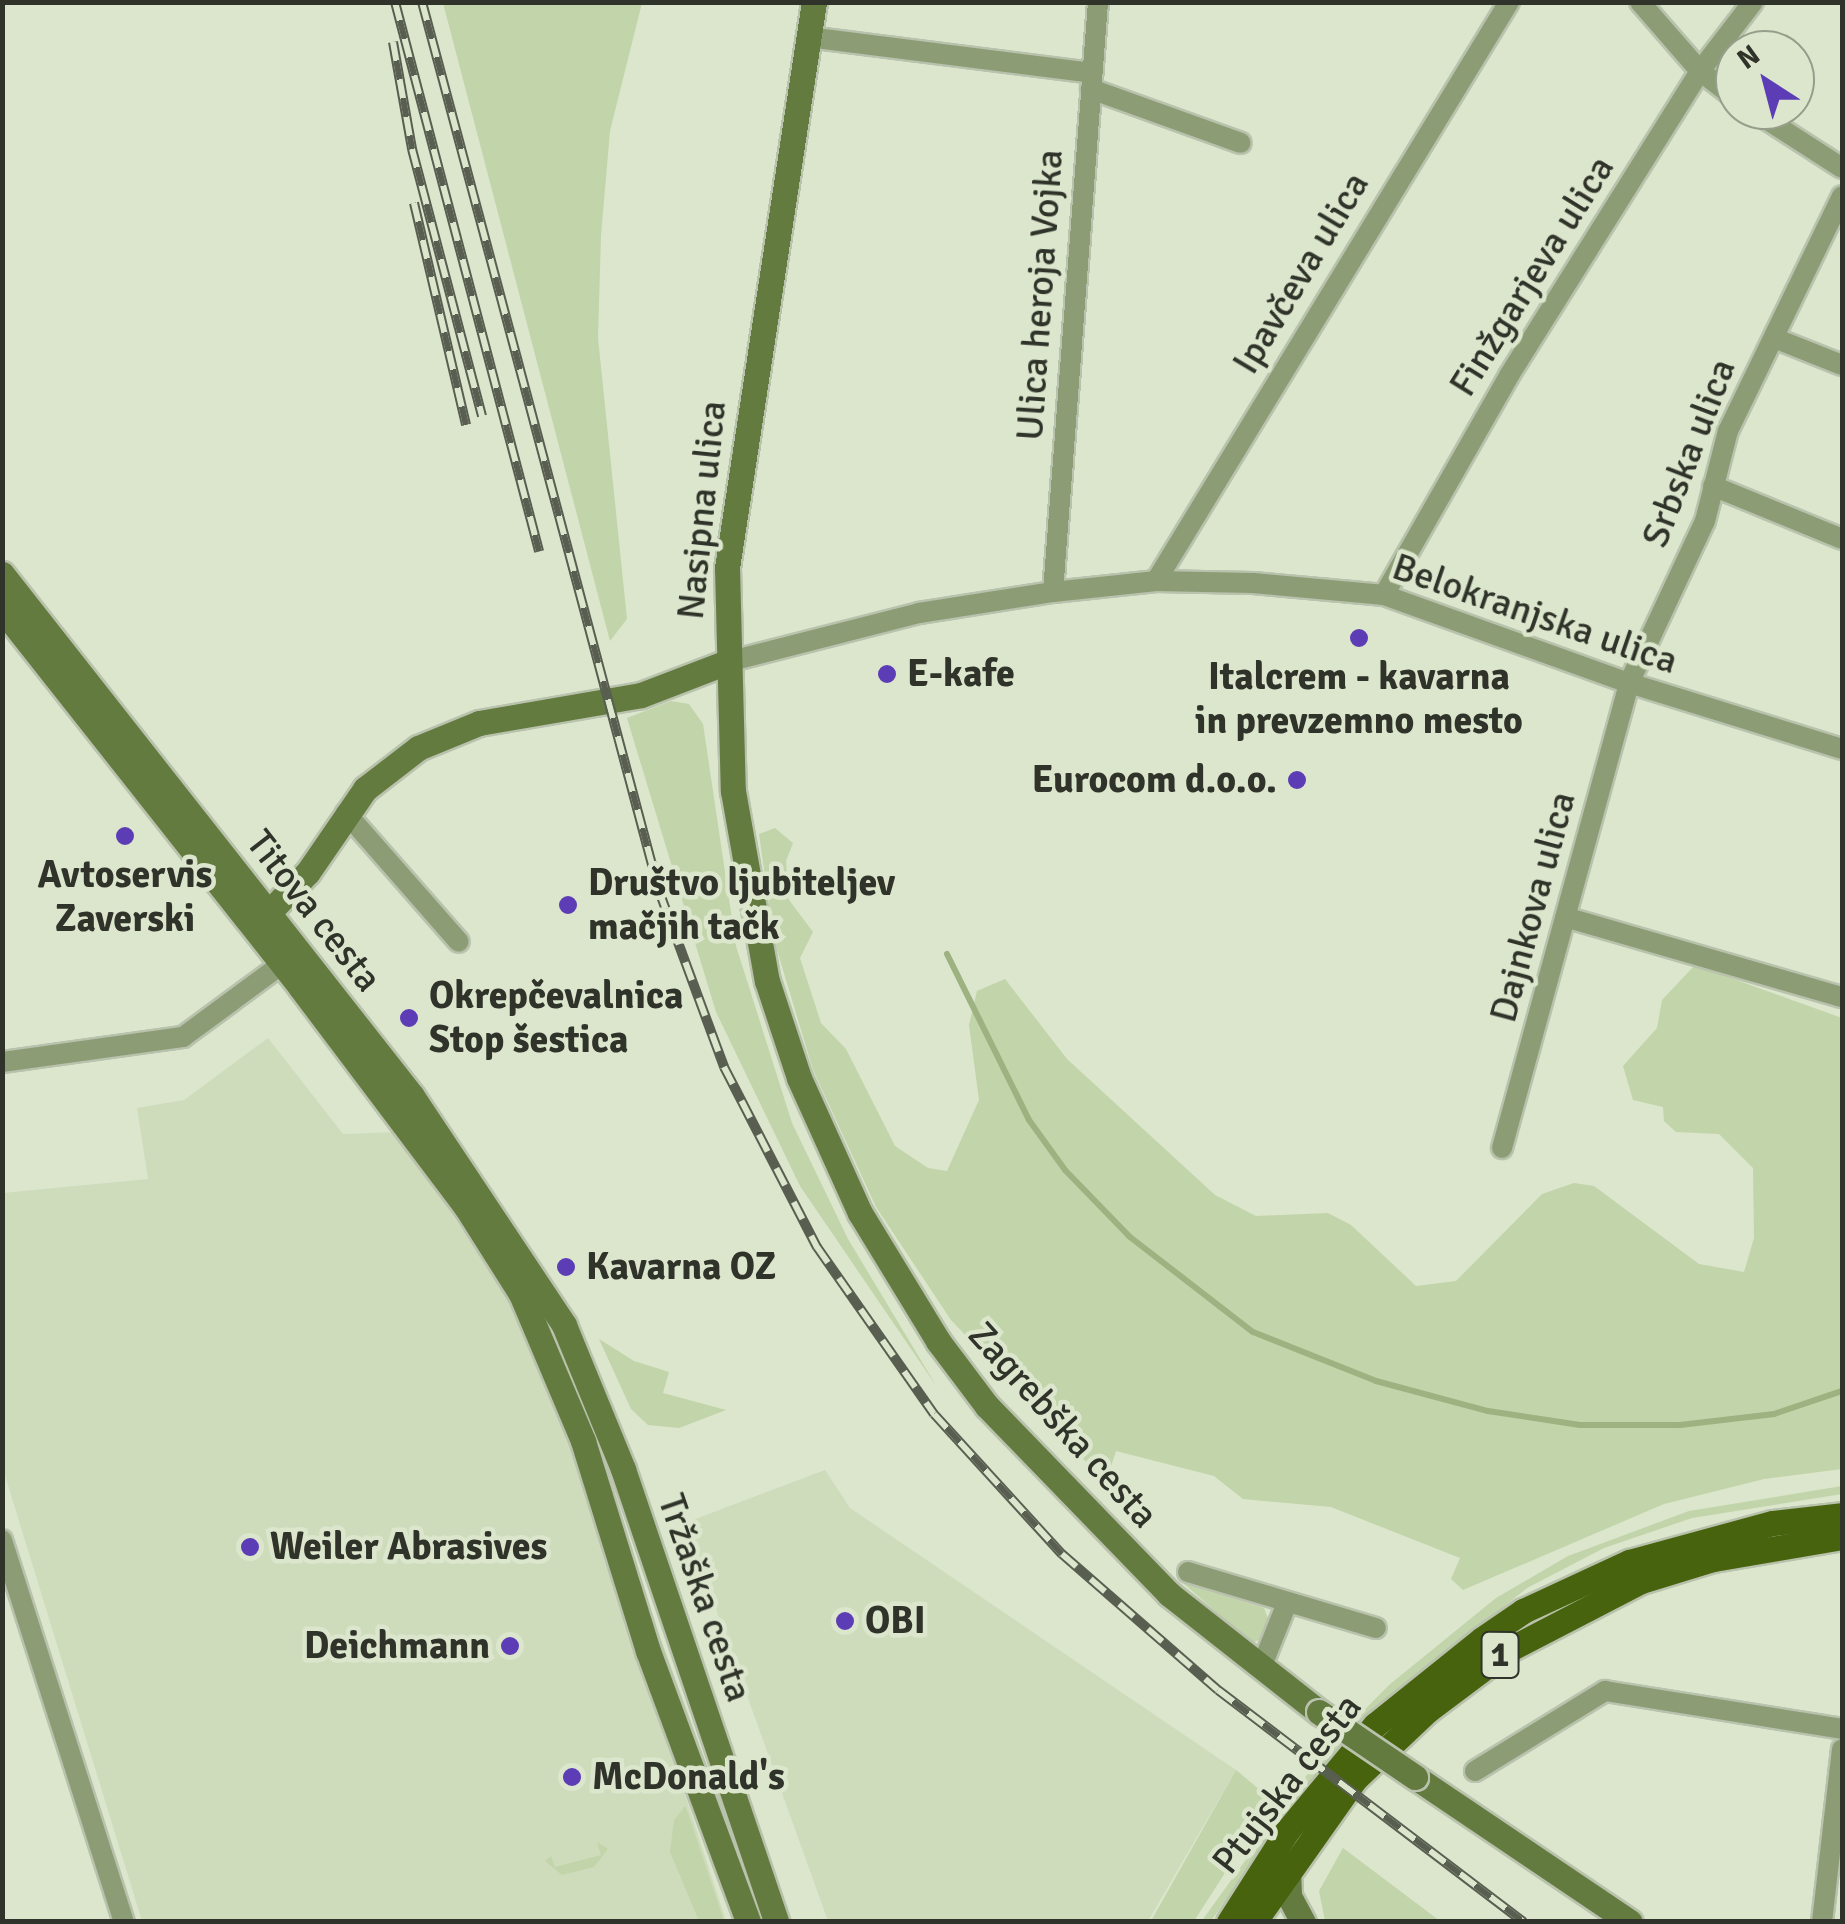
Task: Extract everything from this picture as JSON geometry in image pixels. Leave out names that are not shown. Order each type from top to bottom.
[{"type":"main road","name":"Nasipna ulica","points":[[268,912],[308,872],[346,814],[380,774],[446,733],[618,702],[727,662],[736,483],[814,2]]},
{"type":"main road","name":"Titova cesta","points":[[2,574],[412,1096],[526,1262],[579,1357],[623,1470]]},
{"type":"main road","name":"Titova cesta","points":[[2,609],[282,964],[466,1207],[522,1294],[546,1341],[595,1481]]},
{"type":"main road","name":"Zagrebška cesta","points":[[727,662],[733,791],[754,927],[799,1078],[860,1213],[938,1341],[1035,1461],[1169,1594],[1318,1712],[1630,1922]]},
{"type":"main road","name":"Tržaška cesta","points":[[623,1470],[776,1922]]},
{"type":"main road","name":"Tržaška cesta","points":[[595,1481],[648,1651],[748,1922]]},
{"type":"main road","name":"Ptujska cesta","points":[[1229,1922],[1287,1831],[1351,1752],[1408,1695],[1482,1639],[1538,1604],[1629,1562],[1773,1522],[1842,1514]]},
{"type":"main road","name":"Ptujska cesta","points":[[1254,1922],[1288,1867],[1354,1779],[1467,1679],[1542,1628],[1640,1582],[1713,1559],[1842,1537]]},
{"type":"main road","name":"Ptujska cesta","points":[[1288,1867],[1290,1896],[1303,1922]]},
{"type":"street","name":"Ulica heroja Vojka","points":[[1053,592],[1098,2]]},
{"type":"street","name":"Ipavčeva ulica","points":[[1156,581],[1509,2]]},
{"type":"street","points":[[1640,2],[1700,71],[1715,83]]},
{"type":"street","name":"Finžgarjeva ulica","points":[[1384,595],[1510,374],[1700,71],[1754,2]]},
{"type":"street","points":[[808,37],[1091,81],[1241,143]]},
{"type":"street","points":[[1783,130],[1842,168]]},
{"type":"street","name":"Srbska ulica","points":[[1628,683],[1705,521],[1728,431],[1842,196]]},
{"type":"street","points":[[1774,338],[1842,365]]},
{"type":"street","points":[[1712,486],[1842,539]]},
{"type":"street","name":"Belokranjska ulica","points":[[727,662],[900,618],[1053,592],[1156,581],[1384,595],[1628,683],[1842,748]]},
{"type":"street","name":"Dajnkova ulica","points":[[1502,1148],[1568,918],[1628,683]]},
{"type":"street","points":[[346,814],[459,942]]},
{"type":"street","points":[[1568,918],[1842,997]]},
{"type":"street","points":[[2,1062],[183,1037],[282,964]]},
{"type":"street","points":[[2,1540],[124,1922]]},
{"type":"street","points":[[1188,1572],[1376,1628]]},
{"type":"street","points":[[1261,1668],[1287,1603]]},
{"type":"street","points":[[1475,1771],[1605,1691],[1842,1729]]},
{"type":"street","points":[[1822,1922],[1842,1749]]},
{"type":"shaded area","points":[[443,3],[642,3],[610,131],[601,235],[598,338],[627,619],[610,641]]},
{"type":"shaded area","points":[[671,701],[689,704],[703,724],[736,946],[792,1123],[848,1239],[937,1387],[800,1186],[716,1012],[627,718]]},
{"type":"shaded area","points":[[775,828],[793,843],[786,861],[789,900],[813,932],[800,958],[821,1023],[846,1049],[895,1146],[928,1168],[947,1171],[979,1100],[969,1025],[977,991],[1005,979],[1067,1059],[1215,1195],[1256,1216],[1328,1213],[1351,1225],[1416,1286],[1456,1281],[1542,1194],[1574,1183],[1594,1186],[1699,1264],[1744,1272],[1754,1238],[1753,1168],[1719,1134],[1676,1132],[1664,1121],[1663,1107],[1633,1100],[1623,1066],[1657,1028],[1662,1000],[1695,965],[1842,1018],[1842,1469],[1764,1479],[1664,1504],[1463,1590],[1451,1579],[1460,1558],[1331,1507],[1243,1499],[1214,1476],[1116,1451],[1109,1473],[1091,1467],[951,1320],[876,1207],[813,1070],[774,940],[759,834]]},
{"type":"shaded area","points":[[268,1038],[343,1134],[398,1132],[522,1321],[563,1419],[726,1921],[142,1921],[3,1469],[3,1193],[148,1179],[137,1108],[184,1100]]},
{"type":"shaded area","points":[[599,1339],[634,1361],[669,1372],[663,1393],[726,1410],[679,1428],[648,1425],[631,1409]]},
{"type":"shaded area","points":[[825,1470],[850,1508],[1236,1770],[1148,1921],[828,1921],[685,1523]]},
{"type":"shaded area","points":[[1842,1486],[1842,1494],[1692,1518],[1604,1548],[1527,1588],[1375,1711],[1303,1792],[1211,1921],[1201,1922],[1325,1750],[1389,1685],[1496,1598],[1568,1556],[1689,1511]]},
{"type":"shaded area","points":[[623,1525],[764,1921],[758,1921],[668,1672],[617,1526]]},
{"type":"shaded area","points":[[1183,1583],[1264,1608],[1269,1621],[1261,1639],[1252,1643]]},
{"type":"shaded area","points":[[1236,1770],[1272,1800],[1194,1921],[1151,1921]]},
{"type":"shaded area","points":[[685,1806],[724,1921],[699,1921],[670,1852],[674,1820]]},
{"type":"shaded area","points":[[597,1842],[608,1849],[594,1867],[562,1875],[545,1861],[551,1856],[555,1867],[601,1855]]},
{"type":"shaded area","points":[[1343,1848],[1440,1921],[1325,1921],[1319,1891]]},
{"type":"waterway","points":[[947,954],[1029,1120],[1065,1170],[1130,1237],[1253,1332],[1376,1381],[1488,1411],[1580,1425],[1680,1425],[1774,1414],[1842,1391]]},
{"type":"railway","points":[[395,2],[539,551]]},
{"type":"railway","points":[[422,2],[659,891],[724,1067],[817,1247],[934,1414],[1062,1554],[1218,1690],[1524,1922]]},
{"type":"railway","points":[[393,42],[412,149],[482,416]]},
{"type":"railway","points":[[414,203],[466,425]]},
{"type":"place","name":"Italcrem - kavarna in prevzemno mesto","points":[[1359,638]]},
{"type":"place","name":"E-kafe","points":[[887,674]]},
{"type":"place","name":"Eurocom d.o.o.","points":[[1297,780]]},
{"type":"place","name":"Avtoservis Zaverski","points":[[125,836]]},
{"type":"place","name":"Društvo ljubiteljev mačjih tačk","points":[[568,905]]},
{"type":"place","name":"Okrepčevalnica Stop šestica","points":[[409,1018]]},
{"type":"place","name":"Kavarna OZ","points":[[566,1267]]},
{"type":"place","name":"Weiler Abrasives","points":[[250,1547]]},
{"type":"place","name":"OBI","points":[[845,1621]]},
{"type":"place","name":"Deichmann","points":[[510,1646]]},
{"type":"place","name":"McDonald's","points":[[572,1777]]}]
